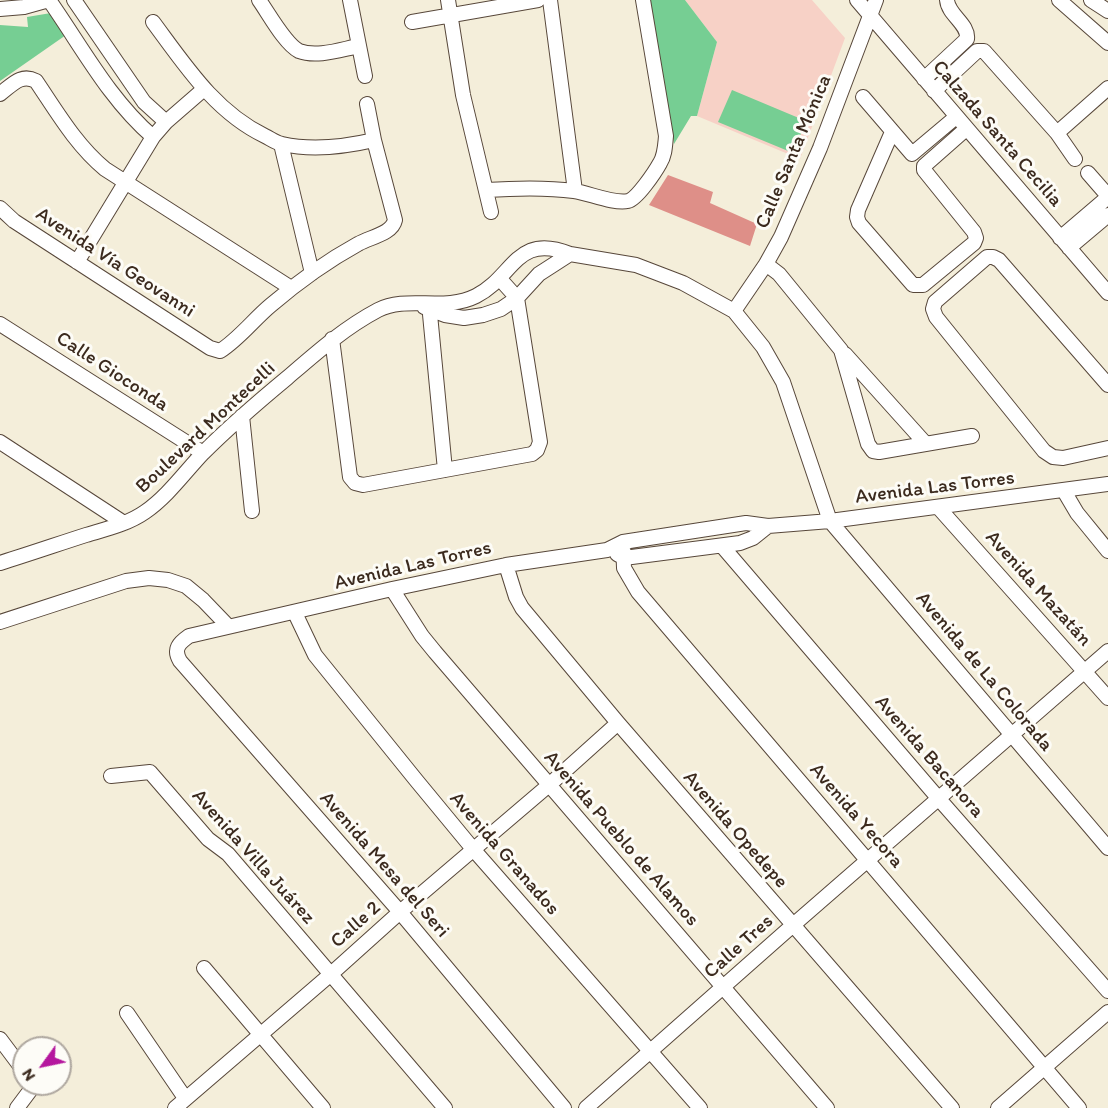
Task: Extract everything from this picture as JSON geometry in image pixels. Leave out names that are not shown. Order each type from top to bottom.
[{"type":"street","points":[[0,9],[24,7],[49,0],[118,103],[153,137]]},
{"type":"street","points":[[259,0],[290,44],[300,51],[326,52],[359,46]]},
{"type":"street","points":[[350,0],[365,76]]},
{"type":"street","points":[[448,0],[463,95],[490,212]]},
{"type":"street","points":[[412,22],[450,16],[489,4],[538,0]]},
{"type":"street","points":[[549,0],[575,191]]},
{"type":"street","points":[[486,190],[539,188],[575,191],[621,201],[630,201],[638,194],[660,163],[665,151],[666,136],[643,0]]},
{"type":"street","name":"Calzada Santa Cecilia","points":[[857,0],[1108,293]]},
{"type":"street","name":"Calle Santa Mónica","points":[[734,311],[766,264],[781,237],[820,148],[876,0]]},
{"type":"street","points":[[924,79],[968,39],[969,35],[946,0]]},
{"type":"street","points":[[1059,0],[1108,43]]},
{"type":"street","points":[[1091,0],[1108,11]]},
{"type":"street","points":[[62,18],[77,4],[144,102],[166,122]]},
{"type":"street","points":[[153,22],[204,89],[236,120],[281,144],[322,148],[344,147],[374,140]]},
{"type":"street","points":[[934,91],[981,49],[1057,133],[1075,159]]},
{"type":"street","points":[[0,94],[22,78],[28,77],[36,81],[76,141],[90,156],[126,182],[291,288],[362,242],[394,225],[395,219],[367,105]]},
{"type":"street","points":[[1057,133],[1108,88]]},
{"type":"street","points":[[76,262],[153,137],[166,122],[204,89]]},
{"type":"street","points":[[863,97],[912,154],[956,117]]},
{"type":"street","points":[[892,132],[857,217],[859,223],[913,285],[918,286],[923,285],[974,243],[976,238],[974,232],[924,170],[924,164],[966,129]]},
{"type":"street","points":[[281,144],[312,273]]},
{"type":"street","points":[[1064,243],[1108,197],[1088,173]]},
{"type":"street","name":"Avenida Vía Geovanni","points":[[0,208],[14,221],[76,262],[210,348],[220,351],[291,288]]},
{"type":"street","points":[[1064,243],[1108,215]]},
{"type":"street","name":"Boulevard Montecelli","points":[[2,560],[124,523],[145,512],[166,494],[203,453],[242,416],[332,339],[380,309],[397,305],[426,306],[460,302],[488,289],[529,250],[549,248],[570,254],[636,265],[683,283],[734,311]]},
{"type":"street","name":"Boulevard Montecelli","points":[[426,306],[464,318],[501,309],[517,298],[539,274],[570,254]]},
{"type":"street","points":[[1108,385],[999,260],[993,257],[987,257],[934,302],[933,309],[936,317],[1044,452],[1053,457],[1063,458],[1108,448]]},
{"type":"street","points":[[766,264],[779,274],[842,350],[926,443]]},
{"type":"street","points":[[332,339],[350,477],[355,483],[363,485],[532,454],[537,450],[540,442],[517,298],[500,279]]},
{"type":"street","points":[[426,306],[445,470]]},
{"type":"street","points":[[734,311],[763,347],[783,382],[830,521]]},
{"type":"street","name":"Calle Gioconda","points":[[0,324],[203,453]]},
{"type":"street","points":[[842,350],[868,444],[873,451],[879,452],[972,436]]},
{"type":"street","points":[[242,416],[252,511]]},
{"type":"street","points":[[0,442],[124,523]]},
{"type":"street","name":"Avenida Las Torres","points":[[177,648],[181,641],[189,636],[228,626],[506,565],[607,549],[623,542],[746,523],[768,526],[830,521],[1108,484]]},
{"type":"street","points":[[1064,491],[1077,513],[1108,551]]},
{"type":"street","name":"Avenida Mazatán","points":[[938,507],[1108,698]]},
{"type":"street","name":"Avenida de La Colorada","points":[[830,521],[1108,848]]},
{"type":"street","name":"Avenida Las Torres","points":[[624,558],[740,543],[753,538],[768,526]]},
{"type":"street","name":"Avenida Yecora","points":[[623,542],[624,568],[638,592],[1079,1108]]},
{"type":"street","name":"Avenida Bacanora","points":[[722,546],[939,799],[1108,991]]},
{"type":"street","points":[[607,549],[624,558]]},
{"type":"street","name":"Avenida Opedepe","points":[[506,565],[522,608],[792,926],[952,1108]]},
{"type":"street","points":[[0,622],[126,581],[149,578],[168,580],[186,586],[228,626]]},
{"type":"street","name":"Avenida Pueblo de Alamos","points":[[392,589],[422,636],[827,1108]]},
{"type":"street","name":"Avenida Granados","points":[[295,613],[315,655],[473,849],[700,1108]]},
{"type":"street","name":"Avenida Mesa del Seri","points":[[177,648],[176,654],[180,661],[400,912],[564,1108]]},
{"type":"street","name":"Calle Tres","points":[[586,1108],[1108,651]]},
{"type":"street","name":"Calle 2","points":[[180,1103],[618,723]]},
{"type":"street","name":"Avenida Villa Juárez","points":[[111,776],[150,772],[208,839],[228,854],[445,1108]]},
{"type":"street","points":[[204,968],[323,1108]]},
{"type":"street","points":[[998,1108],[1108,1012]]},
{"type":"street","points":[[127,1013],[180,1103]]},
{"type":"street","points":[[0,1039],[12,1055]]},
{"type":"shaded area","points":[[685,0],[812,0],[845,38],[800,159],[697,116],[717,42]]},
{"type":"green space","points":[[649,0],[685,0],[717,42],[697,116],[691,116],[674,144]]},
{"type":"green space","points":[[51,13],[66,35],[0,81],[0,25],[28,27],[27,17]]},
{"type":"green space","points":[[732,90],[806,121],[793,153],[718,122]]},
{"type":"building","points":[[668,175],[713,192],[710,203],[757,224],[750,246],[649,205]]}]
